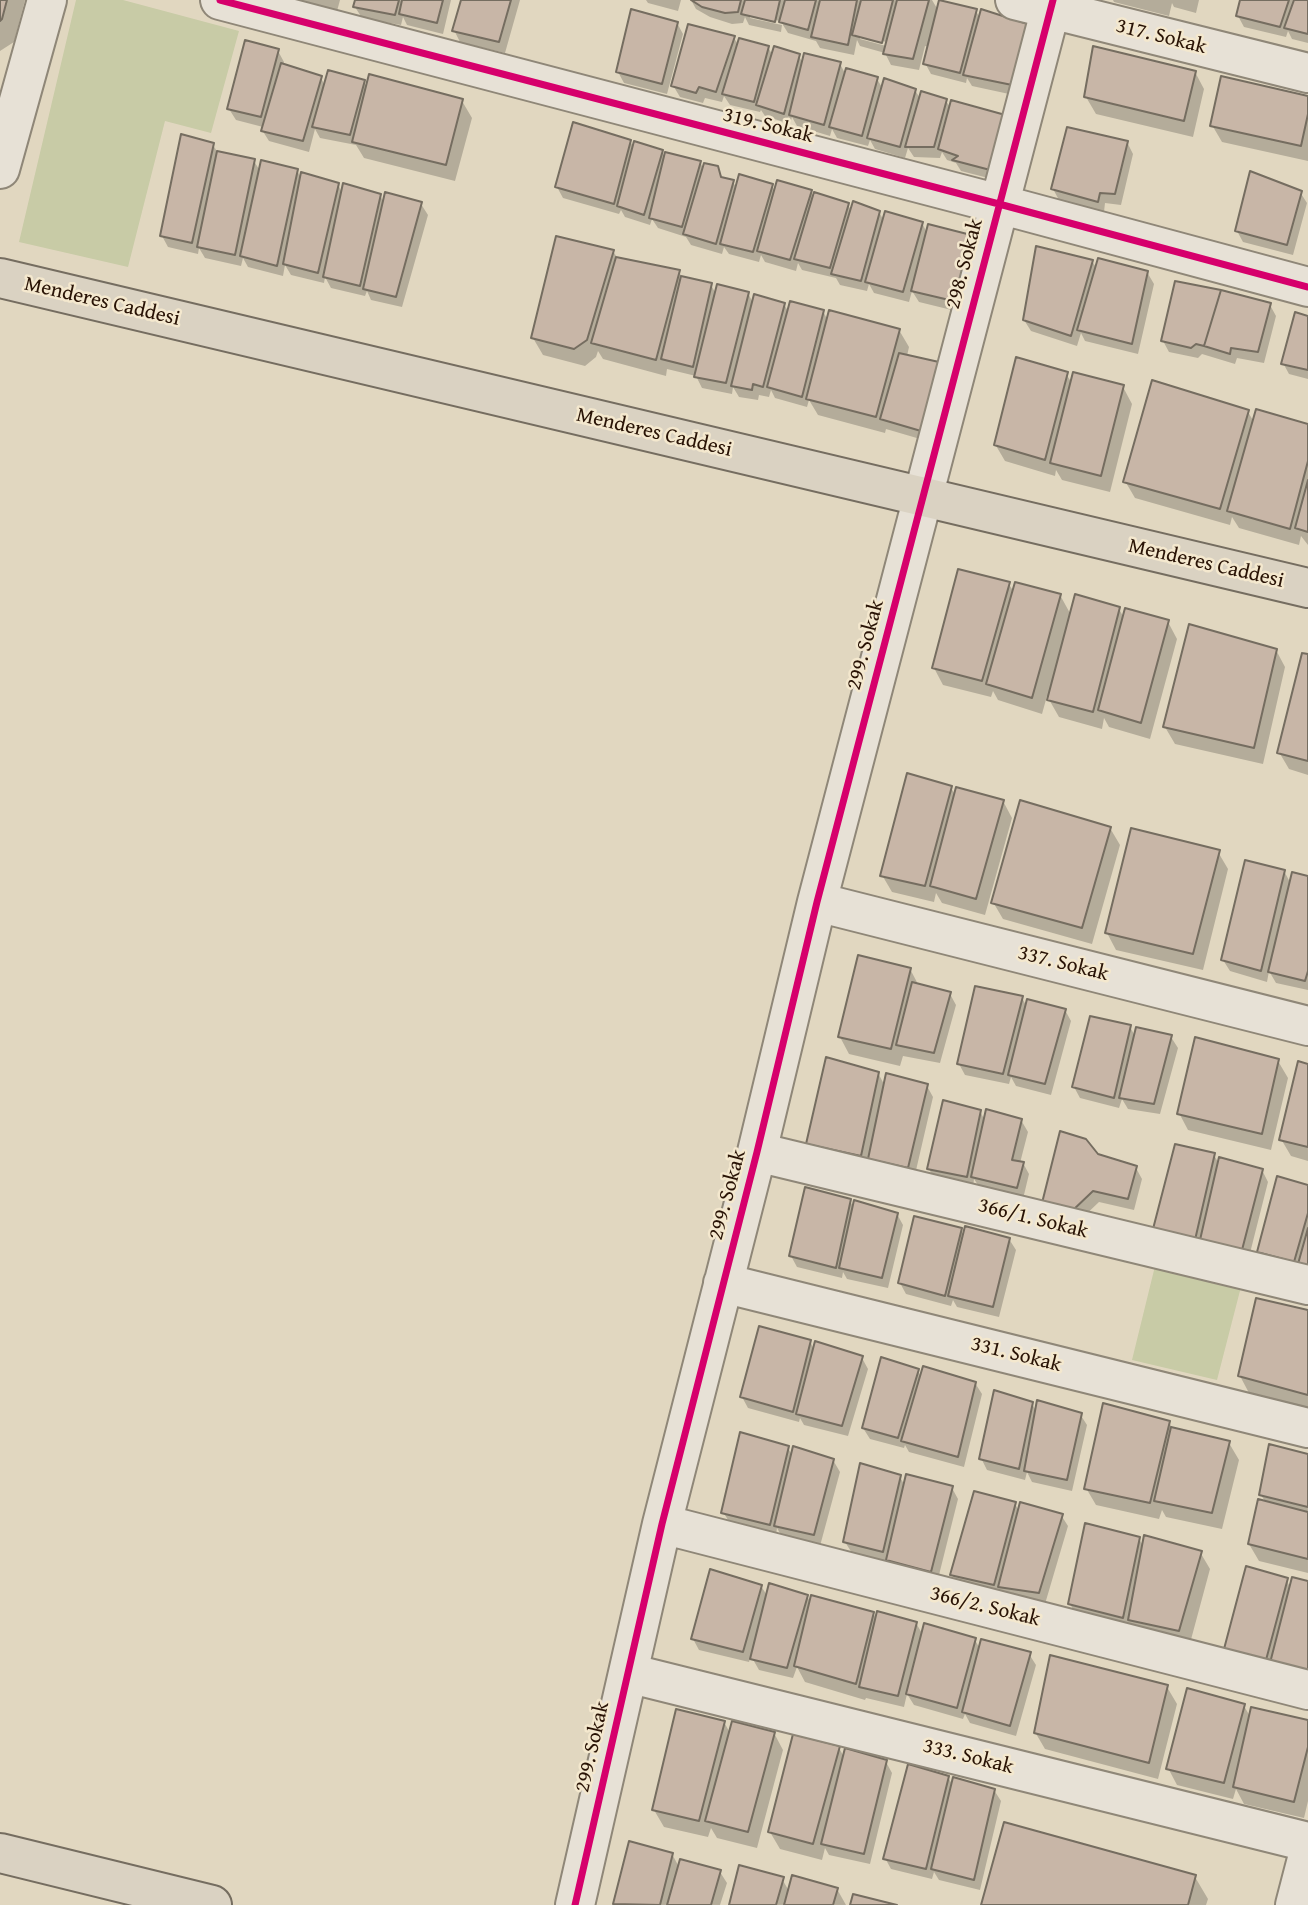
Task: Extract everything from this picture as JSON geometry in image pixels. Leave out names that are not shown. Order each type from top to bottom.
[{"type":"main road","name":"Menderes Caddesi","points":[[0,278],[1308,588]]},
{"type":"main road","points":[[0,1853],[212,1905]]},
{"type":"street","points":[[0,169],[47,0]]},
{"type":"street","name":"319. Sokak","points":[[220,0],[1308,287]]},
{"type":"street","name":"317. Sokak","points":[[1014,0],[1052,5],[1308,73]]},
{"type":"street","name":"298. Sokak","points":[[923,496],[1052,5]]},
{"type":"street","name":"299. Sokak","points":[[575,1905],[662,1524],[757,1152],[817,902],[923,496]]},
{"type":"street","name":"337. Sokak","points":[[817,902],[1308,1026]]},
{"type":"street","name":"366/1. Sokak","points":[[757,1152],[1308,1285]]},
{"type":"street","name":"331. Sokak","points":[[723,1283],[1308,1428]]},
{"type":"street","name":"366/2. Sokak","points":[[662,1524],[1308,1690]]},
{"type":"street","name":"333. Sokak","points":[[628,1673],[1308,1842]]},
{"type":"street","points":[[1295,1905],[1308,1855]]},
{"type":"green space","points":[[76,0],[123,0],[239,31],[211,133],[165,121],[128,267],[19,242]]},
{"type":"green space","points":[[1156,1262],[1242,1283],[1217,1380],[1132,1360]]},
{"type":"building","points":[[0,0],[7,0],[0,21]]},
{"type":"building","points":[[355,0],[399,0],[395,15],[353,7]]},
{"type":"building","points":[[402,0],[443,0],[437,23],[399,14]]},
{"type":"building","points":[[461,0],[511,0],[499,42],[452,31]]},
{"type":"building","points":[[691,0],[741,0],[738,12],[725,13],[702,7]]},
{"type":"building","points":[[745,0],[780,0],[775,22],[741,14]]},
{"type":"building","points":[[785,0],[816,0],[808,30],[779,22]]},
{"type":"building","points":[[820,0],[857,0],[848,45],[811,37]]},
{"type":"building","points":[[861,0],[893,0],[882,43],[852,35]]},
{"type":"building","points":[[897,0],[929,0],[913,59],[883,54]]},
{"type":"building","points":[[939,0],[977,9],[960,73],[923,64]]},
{"type":"building","points":[[1240,0],[1289,0],[1280,27],[1236,16]]},
{"type":"building","points":[[1294,0],[1308,0],[1308,34],[1284,28]]},
{"type":"building","points":[[631,9],[678,22],[662,84],[616,72]]},
{"type":"building","points":[[981,9],[1034,26],[1017,86],[963,75]]},
{"type":"building","points":[[688,24],[735,36],[716,92],[699,87],[696,93],[671,86]]},
{"type":"building","points":[[739,38],[769,46],[754,102],[722,94]]},
{"type":"building","points":[[245,40],[279,49],[261,117],[227,109]]},
{"type":"building","points":[[774,46],[800,54],[784,114],[756,105]]},
{"type":"building","points":[[1093,46],[1196,71],[1184,121],[1084,97]]},
{"type":"building","points":[[804,53],[841,62],[824,125],[789,115]]},
{"type":"building","points":[[281,63],[322,76],[303,141],[261,131]]},
{"type":"building","points":[[846,68],[878,77],[862,136],[829,127]]},
{"type":"building","points":[[328,70],[365,80],[350,135],[312,127]]},
{"type":"building","points":[[369,74],[463,99],[446,165],[352,142]]},
{"type":"building","points":[[1221,76],[1308,96],[1308,114],[1301,146],[1210,126]]},
{"type":"building","points":[[884,78],[916,89],[900,147],[867,138]]},
{"type":"building","points":[[921,91],[947,99],[934,147],[905,147]]},
{"type":"building","points":[[951,100],[1009,116],[994,171],[952,160],[958,156],[938,149]]},
{"type":"building","points":[[573,122],[631,140],[614,204],[555,187]]},
{"type":"building","points":[[1067,127],[1128,141],[1115,194],[1100,193],[1098,202],[1051,189]]},
{"type":"building","points":[[181,134],[214,143],[192,243],[160,236]]},
{"type":"building","points":[[634,141],[663,150],[644,215],[617,206]]},
{"type":"building","points":[[217,151],[255,159],[235,255],[197,247]]},
{"type":"building","points":[[665,152],[701,161],[682,227],[649,218]]},
{"type":"building","points":[[261,160],[298,169],[277,266],[240,256]]},
{"type":"building","points":[[704,163],[718,166],[721,177],[734,180],[716,244],[683,234]]},
{"type":"building","points":[[1250,171],[1302,191],[1287,245],[1235,231]]},
{"type":"building","points":[[301,172],[339,183],[318,273],[283,264]]},
{"type":"building","points":[[739,174],[773,184],[753,252],[720,244]]},
{"type":"building","points":[[777,180],[812,190],[790,260],[757,251]]},
{"type":"building","points":[[343,183],[381,194],[360,286],[323,277]]},
{"type":"building","points":[[385,192],[422,202],[396,297],[363,289]]},
{"type":"building","points":[[814,192],[849,203],[830,268],[794,259]]},
{"type":"building","points":[[853,201],[880,211],[861,281],[831,274]]},
{"type":"building","points":[[885,211],[923,222],[903,292],[865,282]]},
{"type":"building","points":[[928,224],[979,237],[962,303],[911,291]]},
{"type":"building","points":[[556,236],[614,250],[587,340],[574,349],[531,338]]},
{"type":"building","points":[[1036,246],[1093,260],[1071,336],[1023,320]]},
{"type":"building","points":[[616,257],[680,270],[656,360],[591,343]]},
{"type":"building","points":[[1098,258],[1148,271],[1132,344],[1077,330]]},
{"type":"building","points":[[681,276],[712,283],[693,367],[661,359]]},
{"type":"building","points":[[1175,281],[1221,290],[1204,346],[1196,344],[1191,348],[1161,341]]},
{"type":"building","points":[[717,284],[749,292],[726,383],[694,377]]},
{"type":"building","points":[[1221,290],[1271,303],[1258,352],[1231,348],[1230,354],[1204,346]]},
{"type":"building","points":[[754,294],[785,303],[763,387],[753,384],[752,390],[731,386]]},
{"type":"building","points":[[790,301],[824,310],[802,397],[767,387]]},
{"type":"building","points":[[829,310],[900,329],[876,417],[806,399]]},
{"type":"building","points":[[1295,312],[1308,316],[1308,370],[1281,364]]},
{"type":"building","points":[[899,353],[939,362],[921,431],[880,419]]},
{"type":"building","points":[[1016,357],[1068,372],[1045,460],[994,445]]},
{"type":"building","points":[[1073,372],[1124,385],[1101,476],[1050,463]]},
{"type":"building","points":[[1152,380],[1249,410],[1220,509],[1123,482]]},
{"type":"building","points":[[1256,409],[1308,424],[1308,461],[1290,529],[1227,511]]},
{"type":"building","points":[[1308,480],[1308,532],[1295,528]]},
{"type":"building","points":[[958,569],[1010,582],[982,681],[932,668]]},
{"type":"building","points":[[1015,582],[1061,594],[1032,698],[986,684]]},
{"type":"building","points":[[1075,594],[1120,607],[1093,712],[1047,700]]},
{"type":"building","points":[[1125,608],[1169,620],[1141,723],[1098,710]]},
{"type":"building","points":[[1189,624],[1277,649],[1254,748],[1163,727]]},
{"type":"building","points":[[1302,653],[1308,654],[1308,761],[1277,753]]},
{"type":"building","points":[[907,773],[952,786],[925,886],[880,876]]},
{"type":"building","points":[[956,787],[1004,800],[976,899],[930,886]]},
{"type":"building","points":[[1020,800],[1111,827],[1082,928],[991,903]]},
{"type":"building","points":[[1131,828],[1220,850],[1193,954],[1105,933]]},
{"type":"building","points":[[1245,860],[1285,870],[1261,971],[1221,960]]},
{"type":"building","points":[[1292,872],[1308,876],[1308,971],[1305,981],[1268,972]]},
{"type":"building","points":[[858,955],[911,968],[891,1049],[838,1037]]},
{"type":"building","points":[[912,982],[951,992],[934,1053],[896,1045]]},
{"type":"building","points":[[975,986],[1023,996],[1003,1074],[957,1064]]},
{"type":"building","points":[[1027,999],[1066,1009],[1045,1084],[1008,1075]]},
{"type":"building","points":[[1090,1016],[1131,1025],[1114,1098],[1072,1087]]},
{"type":"building","points":[[1136,1027],[1172,1035],[1154,1104],[1119,1098]]},
{"type":"building","points":[[1195,1037],[1279,1059],[1262,1134],[1177,1114]]},
{"type":"building","points":[[826,1057],[879,1072],[861,1156],[806,1144]]},
{"type":"building","points":[[1298,1061],[1308,1064],[1308,1147],[1279,1140]]},
{"type":"building","points":[[886,1073],[928,1084],[908,1168],[868,1159]]},
{"type":"building","points":[[943,1100],[981,1110],[967,1177],[927,1169]]},
{"type":"building","points":[[986,1109],[1022,1119],[1012,1160],[1024,1162],[1017,1188],[971,1177]]},
{"type":"building","points":[[1060,1131],[1086,1139],[1098,1154],[1137,1166],[1128,1199],[1093,1191],[1071,1212],[1042,1203]]},
{"type":"building","points":[[1175,1144],[1215,1153],[1195,1240],[1153,1229]]},
{"type":"building","points":[[1219,1157],[1263,1169],[1242,1250],[1200,1240]]},
{"type":"building","points":[[1277,1176],[1308,1185],[1308,1213],[1294,1262],[1257,1252]]},
{"type":"building","points":[[805,1187],[851,1199],[836,1268],[789,1256]]},
{"type":"building","points":[[854,1200],[898,1213],[882,1278],[839,1268]]},
{"type":"building","points":[[914,1216],[962,1228],[945,1296],[898,1283]]},
{"type":"building","points":[[965,1226],[1010,1238],[993,1307],[948,1296]]},
{"type":"building","points":[[1308,1228],[1308,1267],[1298,1264]]},
{"type":"building","points":[[1256,1298],[1308,1310],[1308,1395],[1238,1376]]},
{"type":"building","points":[[759,1326],[811,1340],[793,1412],[740,1397]]},
{"type":"building","points":[[815,1341],[863,1356],[842,1426],[796,1414]]},
{"type":"building","points":[[881,1357],[919,1369],[898,1438],[862,1428]]},
{"type":"building","points":[[923,1366],[976,1382],[958,1457],[901,1441]]},
{"type":"building","points":[[994,1390],[1033,1402],[1019,1469],[979,1459]]},
{"type":"building","points":[[1037,1400],[1082,1413],[1067,1480],[1024,1471]]},
{"type":"building","points":[[1103,1403],[1170,1421],[1150,1503],[1084,1489]]},
{"type":"building","points":[[1171,1427],[1230,1441],[1212,1513],[1154,1501]]},
{"type":"building","points":[[740,1432],[789,1446],[770,1525],[721,1513]]},
{"type":"building","points":[[1269,1444],[1308,1454],[1308,1507],[1259,1495]]},
{"type":"building","points":[[793,1446],[834,1459],[814,1535],[774,1526]]},
{"type":"building","points":[[860,1463],[901,1475],[883,1552],[843,1542]]},
{"type":"building","points":[[906,1474],[953,1486],[931,1572],[886,1560]]},
{"type":"building","points":[[974,1491],[1016,1502],[994,1585],[950,1575]]},
{"type":"building","points":[[1258,1499],[1308,1512],[1308,1559],[1248,1544]]},
{"type":"building","points":[[1020,1502],[1063,1514],[1039,1593],[998,1587]]},
{"type":"building","points":[[1085,1523],[1140,1537],[1123,1618],[1068,1604]]},
{"type":"building","points":[[1144,1535],[1202,1551],[1179,1631],[1128,1620]]},
{"type":"building","points":[[1246,1566],[1288,1578],[1266,1660],[1224,1649]]},
{"type":"building","points":[[710,1569],[762,1585],[743,1652],[691,1639]]},
{"type":"building","points":[[1292,1577],[1308,1581],[1308,1674],[1270,1663]]},
{"type":"building","points":[[769,1583],[808,1595],[787,1668],[750,1659]]},
{"type":"building","points":[[811,1595],[874,1612],[856,1684],[794,1666]]},
{"type":"building","points":[[877,1611],[917,1622],[898,1696],[859,1687]]},
{"type":"building","points":[[924,1623],[976,1638],[957,1708],[906,1694]]},
{"type":"building","points":[[981,1639],[1031,1652],[1010,1726],[962,1712]]},
{"type":"building","points":[[1050,1655],[1168,1685],[1149,1763],[1034,1733]]},
{"type":"building","points":[[1187,1688],[1245,1704],[1224,1783],[1166,1769]]},
{"type":"building","points":[[1251,1707],[1308,1720],[1308,1747],[1294,1802],[1233,1787]]},
{"type":"building","points":[[676,1709],[725,1721],[699,1821],[652,1810]]},
{"type":"building","points":[[732,1721],[775,1732],[748,1832],[705,1821]]},
{"type":"building","points":[[793,1734],[840,1746],[813,1844],[768,1832]]},
{"type":"building","points":[[845,1748],[887,1760],[864,1854],[821,1844]]},
{"type":"building","points":[[908,1764],[949,1776],[926,1869],[883,1859]]},
{"type":"building","points":[[953,1777],[995,1789],[974,1880],[931,1869]]},
{"type":"building","points":[[1004,1822],[1196,1875],[1188,1905],[981,1905]]},
{"type":"building","points":[[629,1841],[673,1853],[660,1905],[613,1904]]},
{"type":"building","points":[[680,1859],[721,1870],[711,1905],[667,1905]]},
{"type":"building","points":[[739,1865],[784,1877],[776,1905],[729,1905]]},
{"type":"building","points":[[792,1875],[838,1888],[833,1905],[784,1905]]},
{"type":"building","points":[[853,1894],[897,1905],[850,1905]]},
{"type":"cycle path","points":[[220,0],[1308,287]]},
{"type":"cycle path","points":[[575,1905],[662,1524],[757,1152],[817,902],[1053,0]]}]
